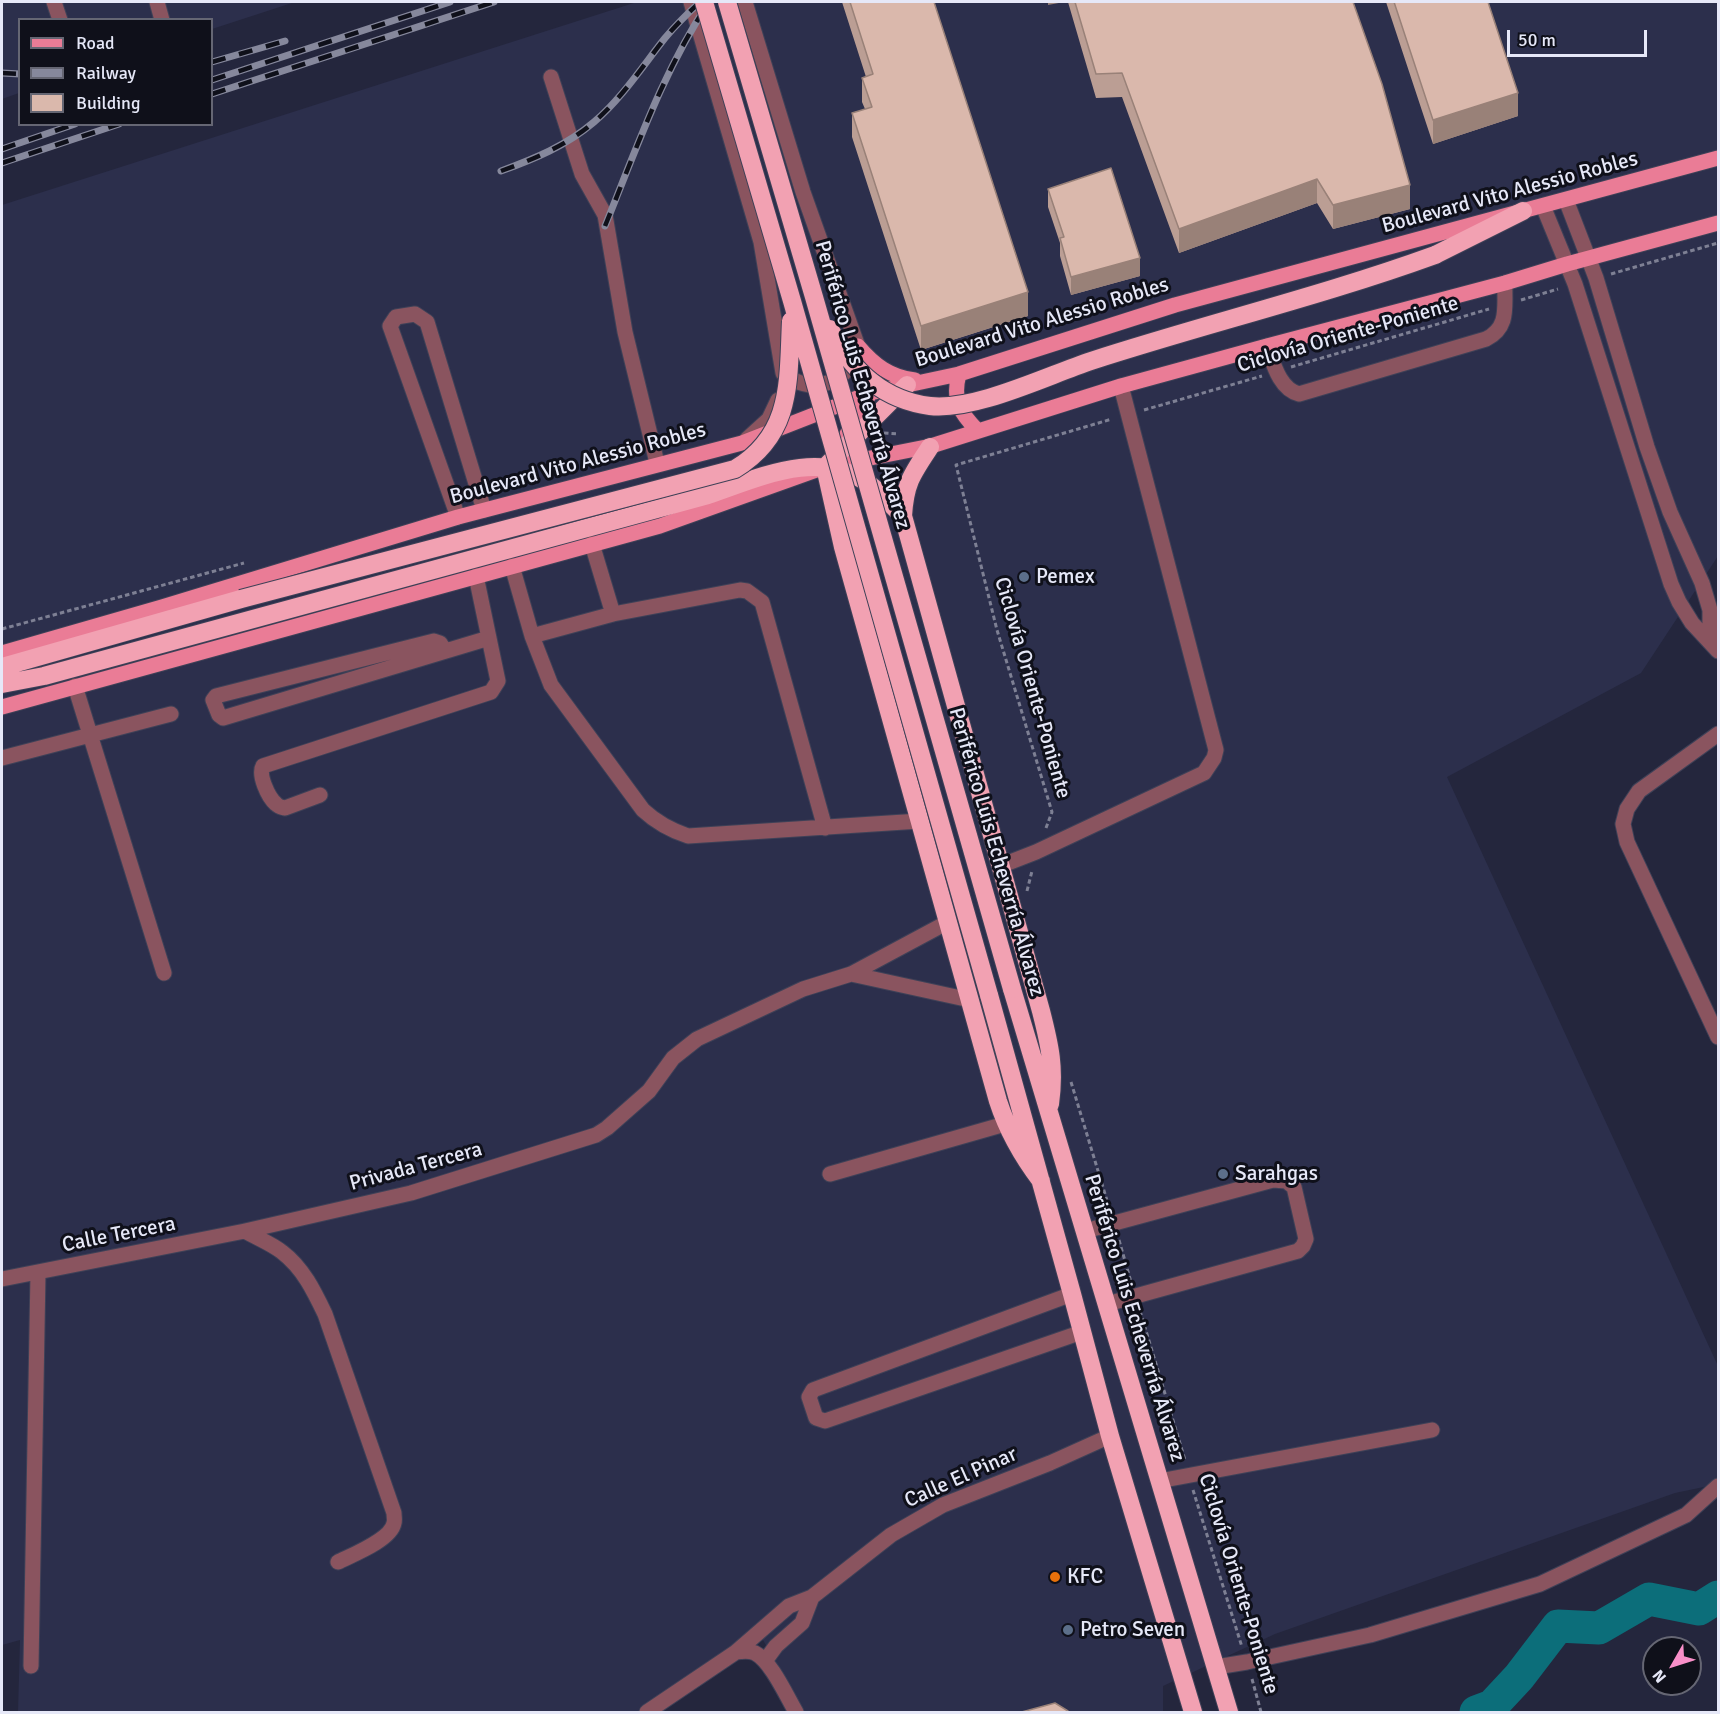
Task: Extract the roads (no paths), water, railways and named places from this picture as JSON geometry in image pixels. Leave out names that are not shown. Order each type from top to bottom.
[{"type":"highway","points":[[704,2],[792,302],[1041,1181],[1110,1436],[1193,1713]]},
{"type":"highway","name":"Periférico Luis Echeverría Álvarez","points":[[727,2],[1012,989],[1228,1709]]},
{"type":"highway","points":[[814,297],[837,341],[862,375],[883,392],[909,402],[953,407],[1246,313],[1366,280],[1435,255],[1523,211]]},
{"type":"highway","points":[[2,667],[241,598],[735,469],[755,454],[775,431],[782,413],[787,396],[792,302]]},
{"type":"highway","points":[[825,466],[907,385]]},
{"type":"highway","points":[[930,447],[904,492],[903,516],[1041,1011],[1052,1058],[1053,1083],[1049,1112]]},
{"type":"highway","points":[[825,466],[843,547],[1005,1124],[1015,1145],[1041,1181]]},
{"type":"highway","points":[[2,684],[44,676],[662,507],[799,467],[825,466],[850,472],[870,484],[903,516]]},
{"type":"highway","points":[[843,547],[849,533],[859,521],[873,514],[888,512],[903,516]]},
{"type":"main road","name":"Boulevard Vito Alessio Robles","points":[[2,653],[458,517],[742,443],[870,393],[959,374],[1175,305],[1719,158]]},
{"type":"main road","points":[[2,707],[660,526],[825,466],[930,447],[1121,386],[1719,223]]},
{"type":"main road","points":[[858,346],[870,361],[887,373],[904,379],[927,381]]},
{"type":"main road","points":[[959,374],[956,395],[960,409],[964,418],[978,431]]},
{"type":"main road","points":[[825,466],[860,413],[870,393]]},
{"type":"street","points":[[54,2],[59,18]]},
{"type":"street","points":[[157,2],[161,18]]},
{"type":"street","points":[[691,2],[761,242],[783,373],[776,406],[769,419],[742,443]]},
{"type":"street","name":"Periférico Luis Echeverría Álvarez","points":[[744,2],[803,192],[868,376],[870,393]]},
{"type":"street","points":[[551,77],[582,174],[605,214],[625,332],[657,464]]},
{"type":"street","points":[[1566,200],[1596,278],[1647,447],[1670,512],[1702,584],[1710,610],[1714,645]]},
{"type":"street","points":[[1543,206],[1575,284],[1678,602],[1692,622],[1714,645]]},
{"type":"street","points":[[1267,346],[1277,371],[1288,389],[1299,394],[1486,339],[1495,334],[1503,322],[1505,283]]},
{"type":"street","points":[[458,517],[390,326],[396,317],[415,314],[427,322],[484,510]]},
{"type":"street","points":[[783,373],[793,382],[807,386],[821,385],[835,380],[854,360],[858,346]]},
{"type":"street","points":[[1000,866],[1036,852],[1204,772],[1214,758],[1216,750],[1121,386]]},
{"type":"street","points":[[1629,451],[1647,447]]},
{"type":"street","points":[[592,544],[613,614]]},
{"type":"street","points":[[512,566],[532,636],[551,685],[643,810],[656,822],[671,831],[688,836],[920,821]]},
{"type":"street","points":[[320,795],[285,808],[281,807],[274,803],[260,774],[262,768],[491,692],[497,685],[476,576]]},
{"type":"street","points":[[532,636],[613,614],[740,590],[747,591],[762,602],[825,828]]},
{"type":"street","points":[[445,651],[440,643],[434,641],[216,696],[213,700],[219,715],[223,718],[489,638]]},
{"type":"street","points":[[75,686],[164,973]]},
{"type":"street","points":[[2,758],[171,714]]},
{"type":"street","points":[[1719,734],[1639,791],[1627,809],[1623,824],[1627,842],[1719,1037]]},
{"type":"street","points":[[851,974],[948,922]]},
{"type":"street","points":[[851,974],[970,1000]]},
{"type":"street","name":"Privada Tercera","points":[[245,1231],[411,1193],[596,1136],[649,1091],[673,1058],[697,1039],[803,989],[851,974]]},
{"type":"street","points":[[830,1174],[1005,1124]]},
{"type":"street","points":[[1085,1231],[1273,1180],[1286,1181],[1294,1187],[1306,1239],[1298,1251],[1107,1304]]},
{"type":"street","points":[[245,1231],[282,1251],[299,1268],[311,1285],[325,1314],[394,1513],[394,1524],[389,1532],[375,1544],[338,1562]]},
{"type":"street","name":"Calle Tercera","points":[[2,1280],[245,1231]]},
{"type":"street","points":[[31,1666],[38,1273]]},
{"type":"street","points":[[1072,1294],[813,1390],[809,1397],[816,1418],[825,1421],[1082,1332]]},
{"type":"street","points":[[1159,1481],[1432,1430]]},
{"type":"street","name":"Calle El Pinar","points":[[647,1713],[736,1652],[789,1606],[812,1597],[891,1535],[943,1505],[1110,1436]]},
{"type":"street","points":[[1216,1667],[1370,1635],[1540,1584],[1686,1515],[1719,1486]]},
{"type":"street","name":"Calle El Pinar","points":[[765,1661],[776,1647],[802,1623],[812,1597]]},
{"type":"street","points":[[736,1652],[754,1653],[765,1661],[796,1713]]},
{"type":"waterway","points":[[1476,1712],[1492,1706],[1519,1677],[1558,1626],[1599,1628],[1649,1599],[1699,1609],[1718,1597]]},
{"type":"railway","points":[[213,80],[450,2]]},
{"type":"railway","points":[[213,94],[494,2]]},
{"type":"railway","points":[[501,171],[549,151],[594,122],[623,93],[669,33],[700,2]]},
{"type":"railway","points":[[605,226],[664,83],[709,2]]},
{"type":"railway","points":[[213,62],[285,41]]},
{"type":"railway","points":[[2,73],[18,74]]},
{"type":"railway","points":[[2,149],[69,126]]},
{"type":"railway","points":[[2,163],[113,126]]},
{"type":"place","name":"Pemex","points":[[1024,577]]},
{"type":"place","name":"Sarahgas","points":[[1223,1174]]},
{"type":"place","name":"KFC","points":[[1055,1577]]},
{"type":"place","name":"Petro Seven","points":[[1068,1630]]}]
